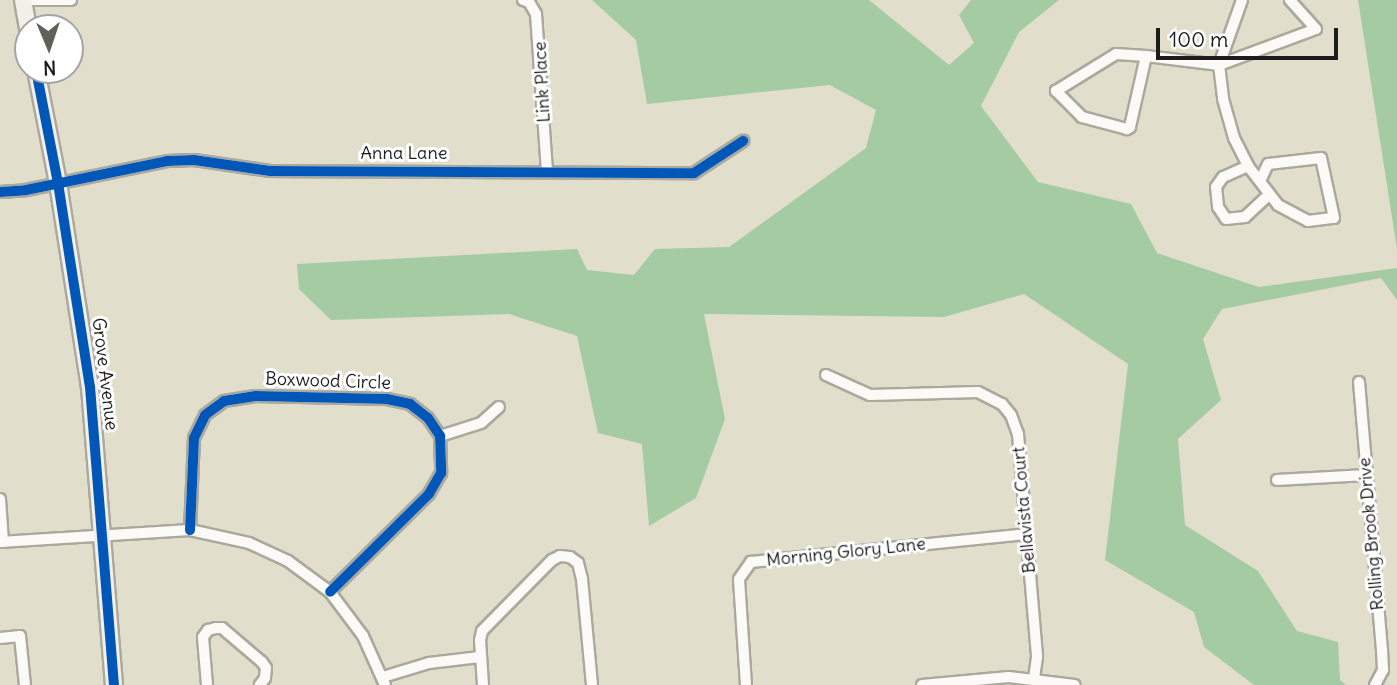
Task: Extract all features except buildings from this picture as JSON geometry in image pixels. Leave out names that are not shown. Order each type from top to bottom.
[{"type":"street","points":[[23,0],[71,0]]},
{"type":"street","name":"Link Place","points":[[523,0],[529,2],[537,14],[547,171]]},
{"type":"street","points":[[1242,0],[1219,65],[1223,99],[1234,138],[1248,166],[1278,205],[1308,221],[1334,218],[1321,158],[1268,164],[1260,181]]},
{"type":"street","points":[[1146,56],[1130,127],[1127,129],[1082,117],[1056,91],[1116,54],[1146,56],[1219,65],[1316,29],[1290,0]]},
{"type":"street","name":"Grove Avenue","points":[[39,84],[58,183],[90,387],[114,685]]},
{"type":"street","name":"Anna Lane","points":[[0,192],[167,161],[194,160],[270,171],[694,173],[743,141]]},
{"type":"street","points":[[1248,166],[1223,177],[1216,187],[1218,208],[1226,219],[1245,217],[1269,195]]},
{"type":"street","name":"Bellavista Court","points":[[826,375],[870,395],[978,392],[1002,404],[1018,434],[1037,657],[1034,678]]},
{"type":"street","name":"Rolling Brook Drive","points":[[1359,382],[1382,650],[1382,670],[1375,685]]},
{"type":"street","name":"Boxwood Circle","points":[[190,530],[194,439],[205,415],[224,401],[256,396],[387,399],[419,410],[440,436]]},
{"type":"street","points":[[330,592],[429,494],[440,474],[440,436],[481,423],[499,407]]},
{"type":"street","points":[[1277,480],[1366,475]]},
{"type":"street","points":[[0,499],[2,542],[190,530],[229,537],[269,551],[304,571],[330,592],[352,617],[384,681],[429,663],[481,657]]},
{"type":"street","name":"Morning Glory Lane","points":[[746,685],[739,579],[751,562],[1026,534]]},
{"type":"street","points":[[483,685],[482,631],[552,560],[560,556],[570,557],[578,563],[582,579],[592,685]]},
{"type":"street","points":[[207,685],[204,637],[208,630],[216,628],[222,628],[262,662],[266,668],[265,678],[260,685]]},
{"type":"street","points":[[0,638],[20,636],[24,685]]},
{"type":"street","points":[[922,685],[1009,677],[1075,685]]},
{"type":"green space","points":[[592,0],[869,0],[949,65],[974,43],[959,15],[971,0],[1059,0],[1019,32],[981,106],[1038,182],[1131,204],[1157,253],[1259,287],[1397,268],[1397,300],[1381,278],[1222,309],[1203,339],[1221,400],[1178,439],[1185,525],[1258,571],[1297,631],[1338,642],[1340,680],[1346,685],[1254,685],[1204,647],[1194,612],[1105,560],[1128,364],[1024,294],[944,317],[704,314],[725,419],[696,498],[649,526],[642,444],[598,433],[577,336],[509,314],[331,320],[299,289],[297,264],[577,249],[587,270],[634,275],[655,249],[729,247],[866,148],[876,110],[830,85],[647,104],[636,40]]},
{"type":"green space","points":[[1358,0],[1397,0],[1397,249]]},
{"type":"cycle path","points":[[39,84],[58,183],[90,387],[114,685]]},
{"type":"cycle path","points":[[0,192],[26,190],[167,161],[194,160],[270,171],[694,173],[743,141]]},
{"type":"cycle path","points":[[190,530],[194,438],[205,415],[224,401],[256,396],[387,399],[410,404],[428,418],[440,436],[441,473],[429,494],[330,592]]}]
